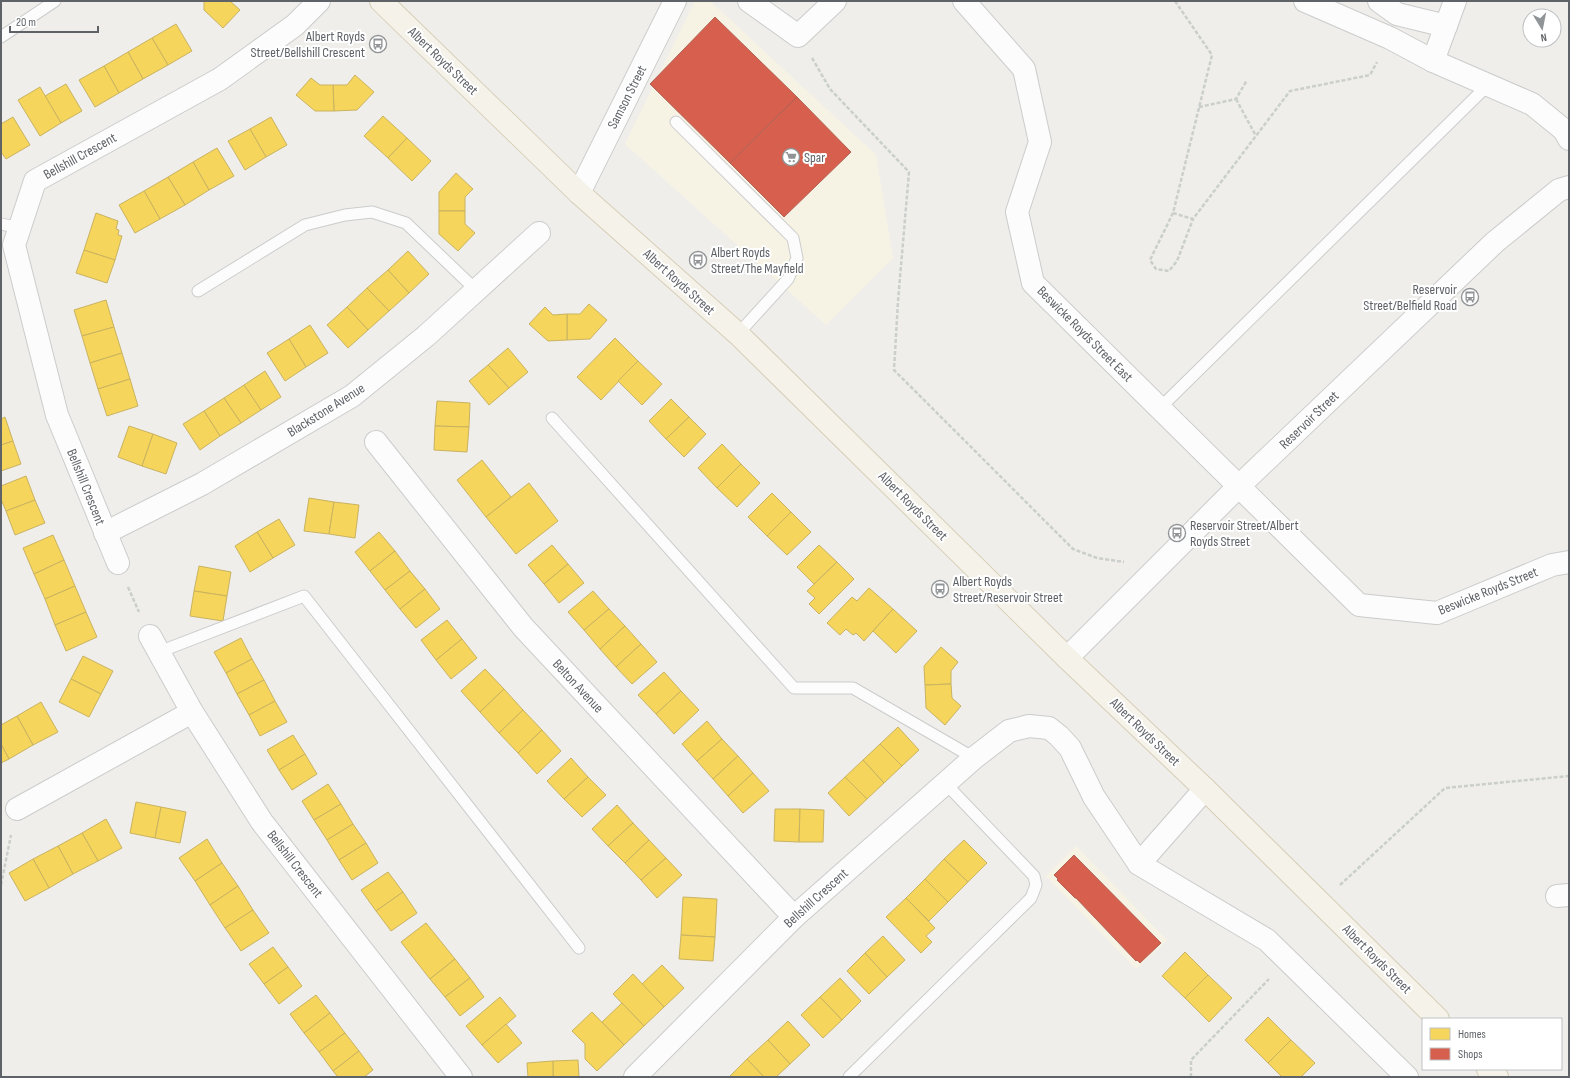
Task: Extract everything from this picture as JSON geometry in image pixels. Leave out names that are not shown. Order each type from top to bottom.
[{"type":"main road","name":"Albert Royds Street","points":[[381,1],[578,193],[738,334],[1067,658],[1205,789],[1437,1018]]},
{"type":"main road","points":[[1489,1070],[1497,1077]]},
{"type":"street","name":"Bellshill Crescent","points":[[118,563],[57,415],[10,226],[34,181],[220,79],[295,25],[320,1]]},
{"type":"street","name":"Samson Street","points":[[578,193],[675,1]]},
{"type":"street","points":[[749,1],[798,36],[835,1]]},
{"type":"street","name":"Beswicke Royds Street East","points":[[964,1],[1024,68],[1040,142],[1017,212],[1033,282],[1239,486]]},
{"type":"street","points":[[1305,1],[1390,38],[1433,60],[1532,104],[1564,130],[1569,139]]},
{"type":"street","points":[[1379,1],[1397,14],[1446,26]]},
{"type":"street","points":[[1433,60],[1455,1]]},
{"type":"street","name":"Reservoir Street","points":[[1067,658],[1239,486],[1495,242],[1564,189]]},
{"type":"street","name":"Blackstone Avenue","points":[[106,533],[202,484],[349,398],[426,336],[539,233]]},
{"type":"street","name":"Belton Avenue","points":[[376,442],[523,627],[794,917]]},
{"type":"street","name":"Beswicke Royds Street","points":[[1239,486],[1359,605],[1437,613],[1552,565],[1569,562]]},
{"type":"street","name":"Bellshill Crescent","points":[[154,644],[192,712],[262,822],[461,1077]]},
{"type":"street","points":[[17,809],[192,712]]},
{"type":"street","name":"Bellshill Crescent","points":[[635,1077],[794,917],[945,783],[1009,731],[1029,726],[1049,728],[1059,736],[1070,748],[1094,798],[1139,864]]},
{"type":"street","points":[[1205,789],[1139,864],[1267,940],[1407,1077]]},
{"type":"lane","points":[[1,38],[55,1]]},
{"type":"lane","points":[[1160,408],[1488,85]]},
{"type":"lane","points":[[676,122],[793,238],[797,258],[788,279],[738,334]]},
{"type":"lane","points":[[198,291],[305,225],[345,215],[372,212],[406,223],[476,290]]},
{"type":"lane","points":[[552,418],[794,688],[854,688],[974,758]]},
{"type":"lane","points":[[154,644],[304,596],[579,948]]},
{"type":"lane","points":[[849,1077],[1030,898],[1036,885],[1034,876],[945,783]]},
{"type":"path","points":[[1175,1],[1212,55],[1173,213],[1150,260],[1156,269],[1169,271],[1177,261],[1194,219],[1290,91],[1370,75],[1390,38]]},
{"type":"path","points":[[798,36],[830,89],[909,172],[898,301],[894,370],[1073,549],[1097,558],[1158,567]]},
{"type":"path","points":[[1199,107],[1236,99],[1247,80]]},
{"type":"path","points":[[1236,99],[1256,136]]},
{"type":"path","points":[[1173,213],[1194,219]]},
{"type":"path","points":[[118,563],[154,644]]},
{"type":"path","points":[[1320,903],[1445,788],[1569,776]]},
{"type":"path","points":[[1,885],[17,809]]},
{"type":"path","points":[[1191,1077],[1191,1060],[1288,960]]},
{"type":"shaded area","points":[[695,1],[710,1],[876,155],[893,258],[826,325],[625,144]]},
{"type":"shaded area","points":[[1076,846],[1167,940],[1136,969],[1046,876]]},
{"type":"building: Homes","points":[[204,1],[230,1],[240,10],[223,28],[204,10]]},
{"type":"building: Homes","points":[[176,24],[192,51],[168,65],[152,38]]},
{"type":"building: Homes","points":[[152,38],[168,65],[143,79],[128,52]]},
{"type":"building: Homes","points":[[128,52],[143,79],[119,93],[104,66]]},
{"type":"building: Homes","points":[[104,66],[119,93],[95,107],[79,80]]},
{"type":"building: Homes","points":[[355,75],[374,92],[357,110],[334,111],[333,85],[347,85]]},
{"type":"building: Homes","points":[[311,78],[320,85],[333,85],[334,111],[315,111],[296,95]]},
{"type":"building: Homes","points":[[66,84],[82,111],[61,123],[45,96]]},
{"type":"building: Homes","points":[[40,87],[61,123],[40,136],[18,100]]},
{"type":"building: Homes","points":[[383,116],[407,138],[388,158],[364,136]]},
{"type":"building: Homes","points":[[13,117],[30,145],[6,159],[1,152],[1,124]]},
{"type":"building: Homes","points":[[271,117],[287,145],[266,157],[250,129]]},
{"type":"building: Homes","points":[[250,129],[266,157],[245,170],[228,141]]},
{"type":"building: Homes","points":[[407,138],[431,161],[412,181],[388,158]]},
{"type":"building: Homes","points":[[217,148],[234,176],[209,190],[193,162]]},
{"type":"building: Homes","points":[[193,162],[209,190],[185,205],[168,177]]},
{"type":"building: Homes","points":[[456,173],[473,189],[465,197],[465,211],[439,211],[439,192]]},
{"type":"building: Homes","points":[[168,177],[185,205],[160,219],[144,191]]},
{"type":"building: Homes","points":[[144,191],[160,219],[135,233],[119,205]]},
{"type":"building: Homes","points":[[439,211],[465,211],[465,224],[475,233],[458,251],[439,234]]},
{"type":"building: Homes","points":[[96,213],[118,221],[116,229],[119,230],[118,235],[122,236],[115,260],[84,250]]},
{"type":"building: Homes","points":[[84,250],[115,260],[107,283],[76,273]]},
{"type":"building: Homes","points":[[408,251],[429,274],[409,293],[388,270]]},
{"type":"building: Homes","points":[[388,270],[409,293],[389,311],[367,288]]},
{"type":"building: Homes","points":[[367,288],[389,311],[368,330],[347,307]]},
{"type":"building: Homes","points":[[106,300],[114,327],[82,336],[74,310]]},
{"type":"building: Homes","points":[[589,304],[607,320],[590,339],[567,340],[567,314],[580,314]]},
{"type":"building: Homes","points":[[347,307],[368,330],[348,348],[327,325]]},
{"type":"building: Homes","points":[[545,307],[553,315],[567,314],[567,340],[548,341],[529,324]]},
{"type":"building: Homes","points":[[310,325],[328,353],[306,367],[289,339]]},
{"type":"building: Homes","points":[[114,327],[122,353],[90,363],[82,336]]},
{"type":"building: Homes","points":[[615,338],[638,361],[601,400],[577,377]]},
{"type":"building: Homes","points":[[289,339],[306,367],[285,381],[267,353]]},
{"type":"building: Homes","points":[[508,348],[528,372],[509,388],[488,365]]},
{"type":"building: Homes","points":[[122,353],[130,379],[98,389],[90,363]]},
{"type":"building: Homes","points":[[638,361],[662,384],[642,405],[618,381]]},
{"type":"building: Homes","points":[[488,365],[509,388],[489,405],[469,381]]},
{"type":"building: Homes","points":[[265,371],[281,397],[261,410],[244,385]]},
{"type":"building: Homes","points":[[130,379],[138,406],[107,416],[98,389]]},
{"type":"building: Homes","points":[[244,385],[261,410],[241,423],[224,398]]},
{"type":"building: Homes","points":[[224,398],[241,423],[220,436],[204,411]]},
{"type":"building: Homes","points":[[671,399],[689,417],[666,439],[649,421]]},
{"type":"building: Homes","points":[[437,401],[470,403],[469,427],[435,426]]},
{"type":"building: Homes","points":[[204,411],[220,436],[200,450],[183,424]]},
{"type":"building: Homes","points":[[5,417],[13,441],[1,445],[1,419]]},
{"type":"building: Homes","points":[[689,417],[706,434],[684,457],[666,439]]},
{"type":"building: Homes","points":[[129,426],[153,434],[142,466],[118,457]]},
{"type":"building: Homes","points":[[435,426],[469,427],[467,452],[434,450]]},
{"type":"building: Homes","points":[[153,434],[177,443],[166,474],[142,466]]},
{"type":"building: Homes","points":[[13,441],[21,464],[1,471],[1,445]]},
{"type":"building: Homes","points":[[722,444],[741,464],[717,488],[698,468]]},
{"type":"building: Homes","points":[[482,460],[511,497],[486,517],[457,480]]},
{"type":"building: Homes","points":[[741,464],[760,483],[737,507],[717,488]]},
{"type":"building: Homes","points":[[26,476],[35,500],[6,511],[1,499],[1,486]]},
{"type":"building: Homes","points":[[529,483],[558,521],[516,554],[486,517]]},
{"type":"building: Homes","points":[[772,493],[791,512],[767,536],[748,517]]},
{"type":"building: Homes","points":[[309,498],[334,502],[329,534],[304,531]]},
{"type":"building: Homes","points":[[35,500],[45,523],[15,535],[6,511]]},
{"type":"building: Homes","points":[[334,502],[359,505],[355,538],[329,534]]},
{"type":"building: Homes","points":[[791,512],[811,532],[787,555],[767,536]]},
{"type":"building: Homes","points":[[279,519],[295,545],[273,558],[257,532]]},
{"type":"building: Homes","points":[[257,532],[273,558],[250,572],[235,546]]},
{"type":"building: Homes","points":[[379,532],[395,551],[370,571],[355,552]]},
{"type":"building: Homes","points":[[53,535],[64,560],[34,574],[23,548]]},
{"type":"building: Homes","points":[[552,545],[568,564],[544,584],[528,565]]},
{"type":"building: Homes","points":[[819,545],[837,562],[814,584],[797,567]]},
{"type":"building: Homes","points":[[395,551],[410,571],[385,590],[370,571]]},
{"type":"building: Homes","points":[[64,560],[75,586],[45,599],[34,574]]},
{"type":"building: Homes","points":[[837,562],[854,579],[819,614],[809,604],[815,598],[807,591]]},
{"type":"building: Homes","points":[[568,564],[584,583],[559,603],[544,584]]},
{"type":"building: Homes","points":[[199,566],[231,572],[227,596],[194,591]]},
{"type":"building: Homes","points":[[410,571],[425,589],[400,609],[385,590]]},
{"type":"building: Homes","points":[[75,586],[86,612],[55,625],[45,599]]},
{"type":"building: Homes","points":[[869,588],[893,609],[864,641],[856,633],[853,635],[846,629],[840,635],[827,623],[852,597],[857,601]]},
{"type":"building: Homes","points":[[425,589],[440,609],[416,628],[400,609]]},
{"type":"building: Homes","points":[[194,591],[227,596],[223,621],[190,616]]},
{"type":"building: Homes","points":[[593,591],[609,609],[584,630],[568,612]]},
{"type":"building: Homes","points":[[609,609],[625,626],[600,649],[584,630]]},
{"type":"building: Homes","points":[[893,609],[917,631],[896,653],[873,631]]},
{"type":"building: Homes","points":[[86,612],[97,637],[66,651],[55,625]]},
{"type":"building: Homes","points":[[447,620],[462,639],[436,660],[421,640]]},
{"type":"building: Homes","points":[[625,626],[641,644],[616,667],[600,649]]},
{"type":"building: Homes","points":[[241,638],[252,659],[226,673],[214,652]]},
{"type":"building: Homes","points":[[462,639],[477,658],[451,679],[436,660]]},
{"type":"building: Homes","points":[[641,644],[657,662],[632,684],[616,667]]},
{"type":"building: Homes","points":[[941,647],[958,662],[951,671],[951,684],[925,685],[924,666]]},
{"type":"building: Homes","points":[[83,656],[113,671],[101,694],[71,679]]},
{"type":"building: Homes","points":[[252,659],[264,680],[237,694],[226,673]]},
{"type":"building: Homes","points":[[485,669],[504,689],[480,712],[461,691]]},
{"type":"building: Homes","points":[[664,672],[681,691],[656,714],[638,695]]},
{"type":"building: Homes","points":[[71,679],[101,694],[89,717],[59,702]]},
{"type":"building: Homes","points":[[264,680],[275,701],[249,715],[237,694]]},
{"type":"building: Homes","points":[[951,684],[952,698],[961,706],[945,725],[926,708],[925,685]]},
{"type":"building: Homes","points":[[504,689],[523,710],[499,733],[480,712]]},
{"type":"building: Homes","points":[[681,691],[699,710],[674,734],[656,714]]},
{"type":"building: Homes","points":[[275,701],[287,722],[260,736],[249,715]]},
{"type":"building: Homes","points":[[41,702],[58,732],[33,745],[17,716]]},
{"type":"building: Homes","points":[[523,710],[542,730],[518,753],[499,733]]},
{"type":"building: Homes","points":[[17,716],[33,745],[9,759],[1,744],[1,725]]},
{"type":"building: Homes","points":[[707,721],[722,739],[697,761],[682,744]]},
{"type":"building: Homes","points":[[898,727],[919,750],[902,766],[880,744]]},
{"type":"building: Homes","points":[[542,730],[561,751],[537,774],[518,753]]},
{"type":"building: Homes","points":[[293,735],[305,754],[279,770],[267,750]]},
{"type":"building: Homes","points":[[722,739],[738,756],[713,779],[697,761]]},
{"type":"building: Homes","points":[[1,744],[9,759],[1,763]]},
{"type":"building: Homes","points":[[880,744],[902,766],[884,783],[863,760]]},
{"type":"building: Homes","points":[[305,754],[317,774],[292,790],[279,770]]},
{"type":"building: Homes","points":[[738,756],[753,773],[728,796],[713,779]]},
{"type":"building: Homes","points":[[571,758],[588,777],[564,799],[547,781]]},
{"type":"building: Homes","points":[[863,760],[884,783],[867,799],[845,777]]},
{"type":"building: Homes","points":[[753,773],[769,791],[743,813],[728,796]]},
{"type":"building: Homes","points":[[588,777],[606,795],[582,817],[564,799]]},
{"type":"building: Homes","points":[[845,777],[867,799],[849,816],[828,793]]},
{"type":"building: Homes","points":[[328,784],[341,804],[314,820],[302,801]]},
{"type":"building: Homes","points":[[136,802],[161,807],[155,838],[130,833]]},
{"type":"building: Homes","points":[[341,804],[353,824],[327,840],[314,820]]},
{"type":"building: Homes","points":[[617,805],[633,823],[608,846],[592,829]]},
{"type":"building: Homes","points":[[161,807],[186,812],[180,843],[155,838]]},
{"type":"building: Homes","points":[[775,809],[800,809],[799,842],[774,841]]},
{"type":"building: Homes","points":[[800,809],[824,810],[823,842],[799,842]]},
{"type":"building: Homes","points":[[106,819],[122,848],[98,861],[82,833]]},
{"type":"building: Homes","points":[[633,823],[649,840],[625,863],[608,846]]},
{"type":"building: Homes","points":[[353,824],[366,843],[339,860],[327,840]]},
{"type":"building: Homes","points":[[82,833],[98,861],[73,874],[58,846]]},
{"type":"building: Homes","points":[[207,839],[222,863],[195,881],[179,858]]},
{"type":"building: Homes","points":[[649,840],[666,858],[641,880],[625,863]]},
{"type":"building: Homes","points":[[964,840],[987,863],[968,882],[944,859]]},
{"type":"building: Homes","points":[[366,843],[378,863],[352,880],[339,860]]},
{"type":"building: Homes","points":[[58,846],[73,874],[49,888],[33,859]]},
{"type":"building: Homes","points":[[666,858],[682,875],[657,898],[641,880]]},
{"type":"building: Homes","points":[[33,859],[49,888],[25,901],[9,873]]},
{"type":"building: Homes","points":[[944,859],[968,882],[948,902],[925,879]]},
{"type":"building: Homes","points":[[222,863],[238,886],[210,905],[195,881]]},
{"type":"building: Homes","points":[[388,872],[403,892],[376,911],[361,890]]},
{"type":"building: Homes","points":[[925,879],[948,902],[929,921],[906,898]]},
{"type":"building: Homes","points":[[238,886],[253,910],[225,928],[210,905]]},
{"type":"building: Homes","points":[[403,892],[417,913],[391,931],[376,911]]},
{"type":"building: Homes","points":[[683,897],[717,899],[715,937],[681,935]]},
{"type":"building: Homes","points":[[906,898],[935,928],[926,936],[932,942],[921,953],[886,917]]},
{"type":"building: Homes","points":[[253,910],[269,933],[241,951],[225,928]]},
{"type":"building: Homes","points":[[426,923],[455,959],[430,979],[401,942]]},
{"type":"building: Homes","points":[[681,935],[715,937],[713,961],[679,959]]},
{"type":"building: Homes","points":[[883,936],[905,960],[887,977],[865,953]]},
{"type":"building: Homes","points":[[273,947],[288,967],[264,984],[249,964]]},
{"type":"building: Homes","points":[[1185,952],[1208,975],[1185,998],[1162,976]]},
{"type":"building: Homes","points":[[865,953],[887,977],[869,994],[847,971]]},
{"type":"building: Homes","points":[[455,959],[470,978],[445,997],[430,979]]},
{"type":"building: Homes","points":[[662,965],[684,988],[664,1007],[642,984]]},
{"type":"building: Homes","points":[[288,967],[302,986],[279,1004],[264,984]]},
{"type":"building: Homes","points":[[633,974],[664,1007],[644,1026],[613,994]]},
{"type":"building: Homes","points":[[1208,975],[1232,998],[1209,1022],[1185,998]]},
{"type":"building: Homes","points":[[470,978],[484,997],[460,1016],[445,997]]},
{"type":"building: Homes","points":[[840,978],[861,1001],[842,1020],[820,997]]},
{"type":"building: Homes","points":[[316,995],[330,1013],[304,1033],[290,1014]]},
{"type":"building: Homes","points":[[500,997],[516,1016],[482,1045],[466,1026]]},
{"type":"building: Homes","points":[[820,997],[842,1020],[823,1038],[801,1015]]},
{"type":"building: Homes","points":[[622,1003],[644,1026],[624,1045],[602,1022]]},
{"type":"building: Homes","points":[[592,1012],[624,1045],[597,1071],[585,1059],[585,1044],[572,1031]]},
{"type":"building: Homes","points":[[330,1013],[345,1033],[319,1052],[304,1033]]},
{"type":"building: Homes","points":[[1268,1017],[1291,1040],[1268,1063],[1245,1040]]},
{"type":"building: Homes","points":[[788,1021],[810,1045],[790,1064],[768,1040]]},
{"type":"building: Homes","points":[[506,1024],[522,1043],[498,1063],[482,1045]]},
{"type":"building: Homes","points":[[345,1033],[359,1051],[333,1071],[319,1052]]},
{"type":"building: Homes","points":[[768,1040],[790,1064],[776,1077],[764,1077],[747,1059]]},
{"type":"building: Homes","points":[[1291,1040],[1315,1063],[1301,1077],[1282,1077],[1268,1063]]},
{"type":"building: Homes","points":[[359,1051],[373,1070],[364,1077],[338,1077],[333,1071]]},
{"type":"building: Homes","points":[[747,1059],[764,1077],[729,1077]]},
{"type":"building: Homes","points":[[578,1060],[579,1077],[553,1077],[553,1061]]},
{"type":"building: Homes","points":[[553,1061],[553,1077],[528,1077],[527,1063]]},
{"type":"building: Shops","points":[[715,17],[797,97],[730,163],[650,84]]},
{"type":"building: Shops","name":"Spar","points":[[797,97],[851,152],[784,217],[730,163]]},
{"type":"building: Shops","points":[[1074,855],[1161,943],[1140,963],[1137,960],[1136,961],[1057,880],[1058,879],[1054,875]]},
{"type":"place","name":"Albert Royds Street/Bellshill Crescent","points":[[378,44]]},
{"type":"place","name":"Spar","points":[[791,157]]},
{"type":"place","name":"Albert Royds Street/The Mayfield","points":[[698,260]]},
{"type":"place","name":"Reservoir Street/Belfield Road","points":[[1470,297]]},
{"type":"place","name":"Reservoir Street/Albert Royds Street","points":[[1177,533]]},
{"type":"place","name":"Albert Royds Street/Reservoir Street","points":[[940,589]]}]
